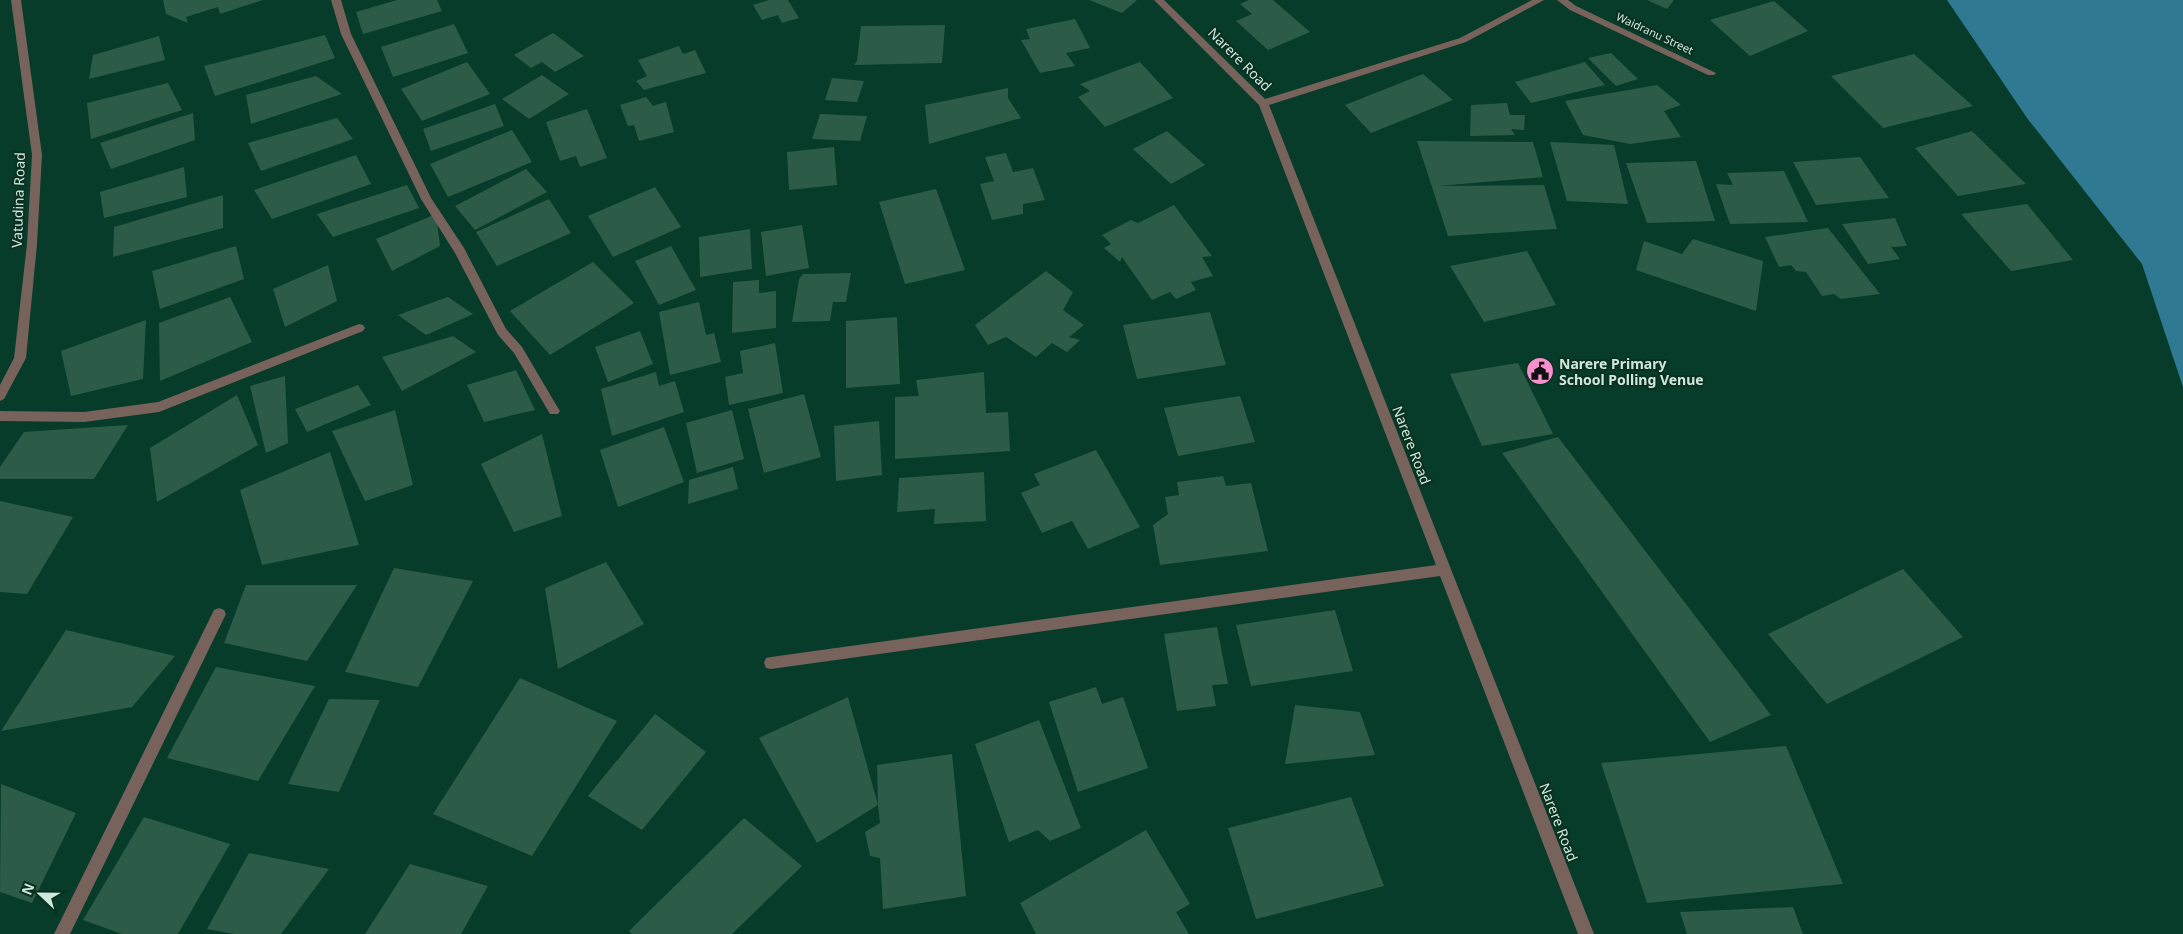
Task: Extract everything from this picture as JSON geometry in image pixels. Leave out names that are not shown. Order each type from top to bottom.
[{"type":"street","name":"Vatudina Road","points":[[0,396],[20,358],[32,244],[36,155],[16,0]]},
{"type":"street","points":[[336,0],[346,34],[426,199],[460,251],[502,332],[518,350],[554,411]]},
{"type":"street","name":"Narere Road","points":[[1159,0],[1263,103],[1586,934]]},
{"type":"street","points":[[1263,103],[1463,40],[1539,0]]},
{"type":"street","name":"Waidranu Street","points":[[1562,0],[1573,8],[1711,73]]},
{"type":"street","points":[[0,416],[84,417],[159,407],[359,328]]},
{"type":"street","points":[[771,662],[1444,570]]},
{"type":"street","points":[[62,934],[219,614]]},
{"type":"water","points":[[1947,0],[2183,0],[2183,387],[2142,264],[2027,118]]},
{"type":"building","points":[[163,0],[263,0],[220,14],[218,7],[186,17],[188,23],[166,14]]},
{"type":"building","points":[[397,0],[437,0],[442,11],[363,34],[356,12]]},
{"type":"building","points":[[769,0],[788,0],[799,18],[782,23],[778,15],[762,20],[753,5]]},
{"type":"building","points":[[1089,0],[1137,0],[1122,13]]},
{"type":"building","points":[[1249,0],[1273,0],[1310,32],[1268,50],[1236,21],[1252,14],[1240,4]]},
{"type":"building","points":[[1647,0],[1674,0],[1667,9]]},
{"type":"building","points":[[1774,1],[1808,31],[1750,56],[1710,20]]},
{"type":"building","points":[[1075,19],[1090,48],[1066,53],[1075,66],[1040,73],[1021,40],[1030,39],[1026,29]]},
{"type":"building","points":[[454,24],[468,53],[393,77],[381,47]]},
{"type":"building","points":[[945,25],[942,63],[854,65],[857,61],[861,26]]},
{"type":"building","points":[[553,33],[584,56],[555,72],[542,62],[531,68],[514,55]]},
{"type":"building","points":[[325,35],[335,58],[215,96],[204,66]]},
{"type":"building","points":[[159,36],[165,60],[89,79],[93,55]]},
{"type":"building","points":[[679,46],[683,54],[695,50],[706,73],[644,90],[636,81],[647,76],[638,60]]},
{"type":"building","points":[[1611,53],[1638,79],[1616,86],[1588,58]]},
{"type":"building","points":[[1914,54],[1973,106],[1883,128],[1831,76]]},
{"type":"building","points":[[467,62],[490,94],[422,121],[401,89]]},
{"type":"building","points":[[1140,62],[1173,98],[1105,127],[1078,97],[1090,91],[1080,84]]},
{"type":"building","points":[[1585,62],[1605,85],[1531,103],[1515,82]]},
{"type":"building","points":[[1423,74],[1453,100],[1371,133],[1345,105]]},
{"type":"building","points":[[542,75],[569,94],[529,119],[502,99]]},
{"type":"building","points":[[316,76],[342,94],[251,124],[246,95]]},
{"type":"building","points":[[832,78],[864,81],[857,102],[825,100]]},
{"type":"building","points":[[168,83],[182,110],[91,139],[87,103]]},
{"type":"building","points":[[1657,85],[1681,105],[1664,111],[1681,137],[1630,144],[1583,135],[1565,101]]},
{"type":"building","points":[[1008,88],[1008,98],[1021,118],[929,144],[925,105]]},
{"type":"building","points":[[646,97],[653,106],[666,102],[674,132],[639,141],[634,125],[628,126],[620,105]]},
{"type":"building","points":[[1507,103],[1510,115],[1525,115],[1524,130],[1511,129],[1515,135],[1470,136],[1471,105]]},
{"type":"building","points":[[495,104],[504,126],[431,151],[423,129]]},
{"type":"building","points":[[587,109],[607,158],[580,167],[576,156],[560,161],[546,122]]},
{"type":"building","points":[[193,113],[195,140],[111,169],[100,143]]},
{"type":"building","points":[[820,114],[867,116],[860,141],[812,139]]},
{"type":"building","points":[[337,118],[353,139],[261,171],[248,143]]},
{"type":"building","points":[[512,130],[532,162],[448,197],[430,164]]},
{"type":"building","points":[[1167,131],[1205,165],[1171,184],[1133,149]]},
{"type":"building","points":[[1972,131],[2026,184],[1958,196],[1915,148]]},
{"type":"building","points":[[1417,141],[1533,142],[1543,177],[1438,186],[1544,185],[1557,229],[1448,236]]},
{"type":"building","points":[[1550,142],[1614,145],[1628,204],[1567,201]]},
{"type":"building","points":[[834,147],[837,185],[789,190],[787,152]]},
{"type":"building","points":[[1006,153],[1013,172],[1033,168],[1045,200],[1023,204],[1023,214],[992,220],[980,184],[994,181],[985,157]]},
{"type":"building","points":[[356,155],[371,184],[272,219],[254,190]]},
{"type":"building","points":[[1860,157],[1889,198],[1816,205],[1793,162]]},
{"type":"building","points":[[1696,161],[1715,221],[1647,223],[1626,163]]},
{"type":"building","points":[[184,167],[187,197],[104,218],[100,192]]},
{"type":"building","points":[[526,169],[547,192],[475,230],[455,206]]},
{"type":"building","points":[[1784,171],[1808,222],[1730,224],[1716,184],[1733,185],[1727,173]]},
{"type":"building","points":[[407,185],[419,208],[333,237],[317,214]]},
{"type":"building","points":[[655,187],[681,227],[613,257],[588,216]]},
{"type":"building","points":[[936,189],[965,270],[905,284],[879,202]]},
{"type":"building","points":[[223,195],[223,228],[113,257],[114,227]]},
{"type":"building","points":[[549,199],[571,233],[497,266],[476,232]]},
{"type":"building","points":[[2027,204],[2073,260],[2011,271],[1961,214]]},
{"type":"building","points":[[1174,205],[1212,256],[1202,257],[1213,276],[1191,282],[1196,290],[1176,299],[1170,292],[1152,300],[1122,257],[1120,262],[1104,248],[1111,244],[1102,235],[1131,220],[1138,223]]},
{"type":"building","points":[[436,214],[440,246],[392,271],[376,239]]},
{"type":"building","points":[[1895,218],[1907,246],[1891,247],[1900,259],[1868,264],[1842,224]]},
{"type":"building","points":[[802,225],[809,268],[766,276],[761,232]]},
{"type":"building","points":[[1828,228],[1880,294],[1841,299],[1834,294],[1822,296],[1806,272],[1796,271],[1791,265],[1779,267],[1765,237]]},
{"type":"building","points":[[750,229],[752,269],[700,277],[699,237]]},
{"type":"building","points":[[1693,239],[1763,261],[1756,311],[1636,270],[1644,241],[1682,254]]},
{"type":"building","points":[[236,246],[244,279],[160,309],[152,271]]},
{"type":"building","points":[[671,246],[696,290],[659,305],[635,261]]},
{"type":"building","points":[[1527,251],[1556,305],[1484,322],[1450,266]]},
{"type":"building","points":[[593,262],[634,303],[550,355],[510,311]]},
{"type":"building","points":[[328,265],[337,301],[285,327],[273,289]]},
{"type":"building","points":[[1046,271],[1073,292],[1063,310],[1084,325],[1069,337],[1080,340],[1067,352],[1052,343],[1036,357],[1006,337],[988,345],[975,325]]},
{"type":"building","points":[[851,273],[846,302],[833,302],[830,321],[792,322],[799,279],[803,274]]},
{"type":"building","points":[[759,280],[759,293],[776,291],[776,328],[732,333],[733,282]]},
{"type":"building","points":[[230,297],[252,342],[160,381],[159,323]]},
{"type":"building","points":[[448,297],[473,314],[426,335],[398,315]]},
{"type":"building","points":[[699,302],[706,335],[714,333],[721,362],[670,375],[659,312]]},
{"type":"building","points":[[1210,312],[1226,365],[1137,379],[1123,325]]},
{"type":"building","points":[[897,317],[900,384],[846,388],[846,321]]},
{"type":"building","points":[[146,320],[143,379],[71,396],[61,351]]},
{"type":"building","points":[[640,331],[653,364],[608,382],[595,347]]},
{"type":"building","points":[[453,336],[476,352],[402,391],[382,357]]},
{"type":"building","points":[[775,343],[783,393],[729,405],[725,377],[743,373],[740,351]]},
{"type":"building","points":[[1518,363],[1553,434],[1482,446],[1450,374]]},
{"type":"building","points":[[516,370],[535,410],[484,422],[467,385]]},
{"type":"building","points":[[656,372],[659,386],[675,381],[684,412],[612,436],[601,389]]},
{"type":"building","points":[[984,372],[986,413],[1008,412],[1010,451],[895,459],[895,397],[919,396],[916,380]]},
{"type":"building","points":[[285,376],[288,443],[266,453],[250,386]]},
{"type":"building","points":[[358,385],[371,405],[307,432],[295,409]]},
{"type":"building","points":[[804,394],[821,457],[764,473],[748,409]]},
{"type":"building","points":[[237,395],[258,445],[157,502],[150,448]]},
{"type":"building","points":[[1240,396],[1255,442],[1178,456],[1164,408]]},
{"type":"building","points":[[395,410],[413,485],[365,501],[332,431]]},
{"type":"building","points":[[732,410],[744,459],[697,473],[686,423]]},
{"type":"building","points":[[879,421],[882,475],[836,481],[834,426]]},
{"type":"building","points":[[128,425],[94,479],[0,479],[0,467],[24,432]]},
{"type":"building","points":[[664,427],[684,482],[618,507],[600,450]]},
{"type":"building","points":[[542,434],[562,516],[514,532],[481,464]]},
{"type":"building","points":[[1558,437],[1771,715],[1710,742],[1502,453]]},
{"type":"building","points":[[1096,450],[1140,527],[1088,549],[1072,521],[1042,533],[1021,493],[1040,485],[1034,474]]},
{"type":"building","points":[[330,452],[359,545],[262,565],[240,490]]},
{"type":"building","points":[[733,467],[738,489],[688,504],[689,480]]},
{"type":"building","points":[[984,472],[986,521],[934,524],[935,509],[897,512],[899,478]]},
{"type":"building","points":[[1223,476],[1226,486],[1251,483],[1268,551],[1160,565],[1153,525],[1168,514],[1165,497],[1179,495],[1177,482]]},
{"type":"building","points":[[0,501],[73,517],[27,594],[0,592]]},
{"type":"building","points":[[606,562],[644,624],[558,669],[545,588]]},
{"type":"building","points":[[394,568],[473,581],[418,687],[345,672]]},
{"type":"building","points":[[1903,569],[1963,637],[1827,704],[1768,634]]},
{"type":"building","points":[[246,585],[357,585],[307,661],[224,643]]},
{"type":"building","points":[[1335,610],[1353,671],[1251,686],[1236,625]]},
{"type":"building","points":[[1217,627],[1228,684],[1212,685],[1216,706],[1177,711],[1164,634]]},
{"type":"building","points":[[66,630],[175,656],[132,707],[1,731]]},
{"type":"building","points":[[216,667],[315,686],[258,781],[167,758]]},
{"type":"building","points":[[520,678],[617,721],[532,856],[433,814]]},
{"type":"building","points":[[1096,687],[1102,704],[1123,697],[1148,768],[1078,792],[1049,702]]},
{"type":"building","points":[[848,697],[878,805],[817,843],[759,738]]},
{"type":"building","points":[[329,699],[380,700],[339,792],[288,784]]},
{"type":"building","points":[[1295,705],[1360,712],[1375,755],[1285,764]]},
{"type":"building","points":[[655,714],[706,752],[642,830],[588,796]]},
{"type":"building","points":[[1039,720],[1081,828],[1050,841],[1038,830],[1009,842],[975,744]]},
{"type":"building","points":[[1786,746],[1843,884],[1647,903],[1601,763]]},
{"type":"building","points":[[952,754],[966,896],[883,909],[880,858],[870,856],[865,832],[880,823],[877,765]]},
{"type":"building","points":[[1,784],[76,813],[32,903],[0,892]]},
{"type":"building","points":[[1351,797],[1384,886],[1256,919],[1228,828]]},
{"type":"building","points":[[144,817],[230,844],[178,934],[122,934],[83,920]]},
{"type":"building","points":[[744,818],[802,866],[732,934],[632,934],[629,931]]},
{"type":"building","points":[[1146,830],[1190,904],[1176,912],[1189,934],[1036,934],[1020,903]]},
{"type":"building","points":[[249,853],[329,869],[281,934],[234,934],[207,929]]},
{"type":"building","points":[[410,864],[488,886],[461,934],[365,934]]},
{"type":"building","points":[[1793,907],[1803,934],[1687,934],[1680,912]]},
{"type":"place","name":"Narere Primary School Polling Venue","points":[[1540,371]]}]
